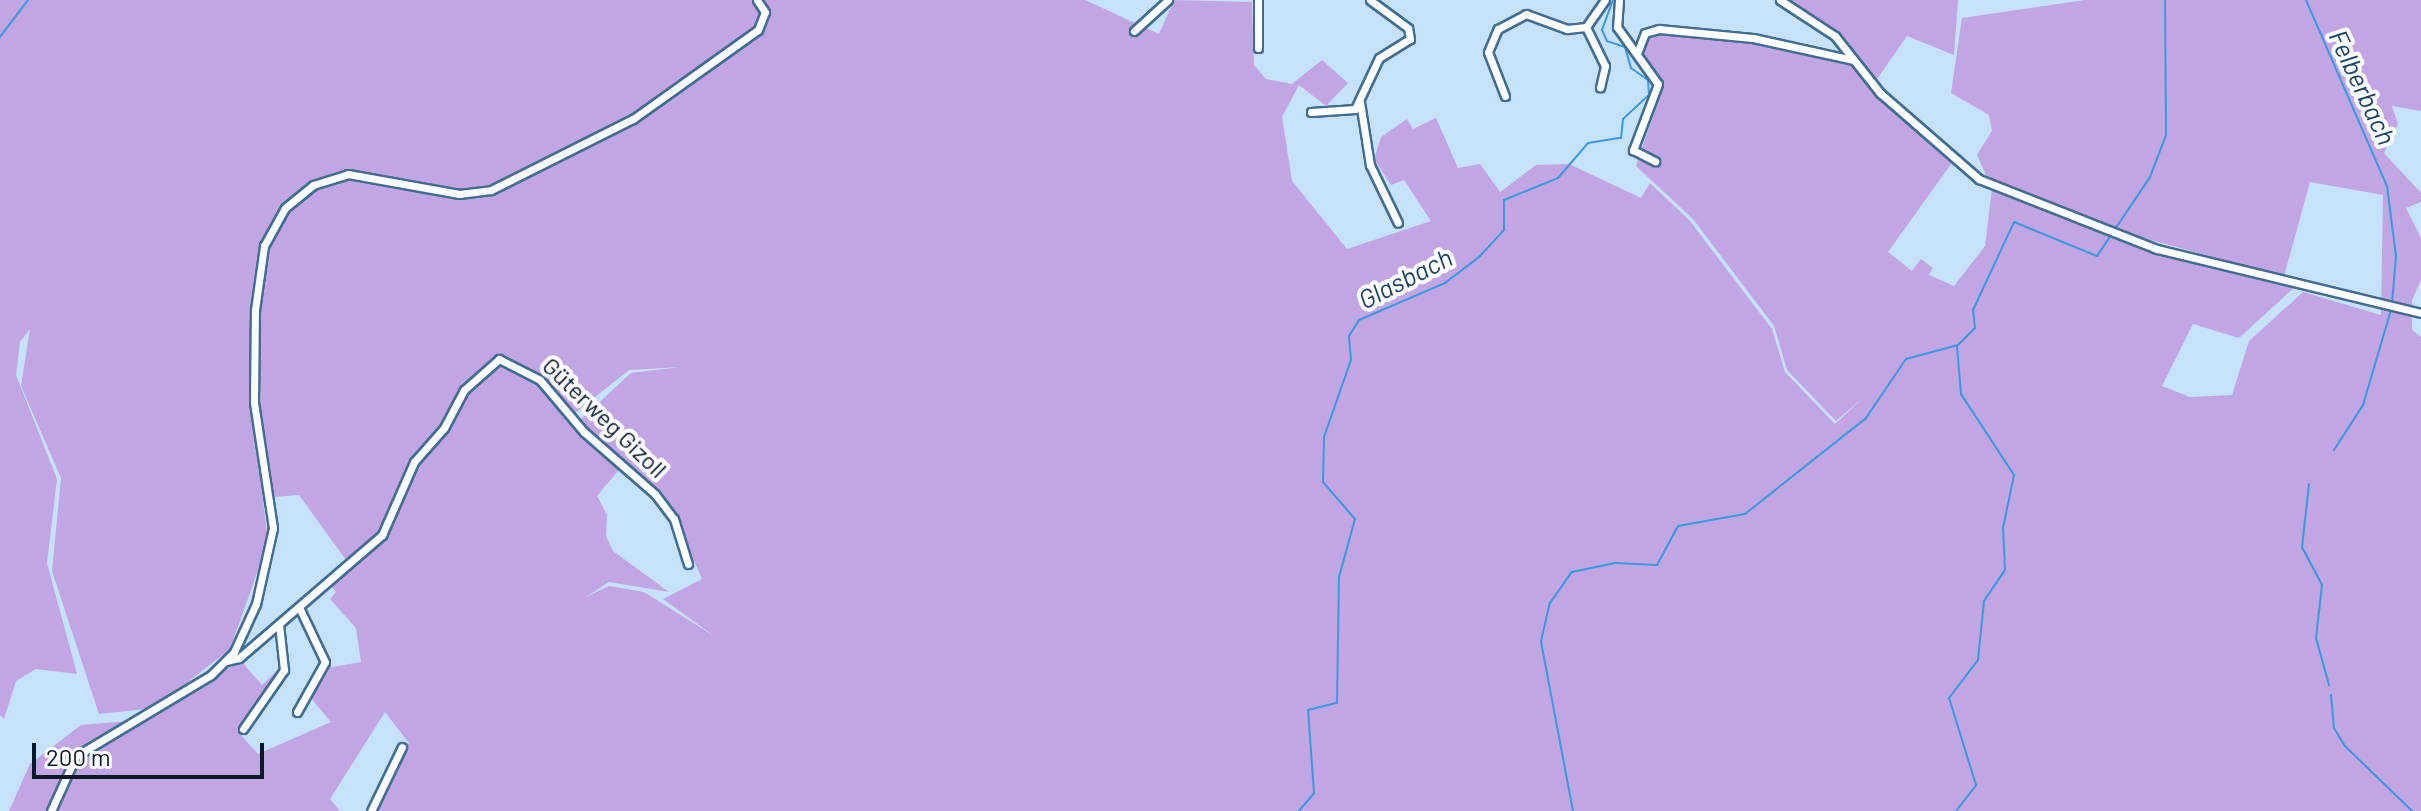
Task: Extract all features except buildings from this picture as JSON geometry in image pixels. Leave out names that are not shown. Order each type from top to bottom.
[{"type":"street","points":[[226,661],[259,597],[272,543],[253,355],[260,265],[277,219],[313,185],[348,174],[459,194],[491,190],[633,119],[758,30],[765,12],[757,0]]},
{"type":"street","points":[[1134,31],[1168,0]]},
{"type":"street","points":[[1258,0],[1258,48]]},
{"type":"street","points":[[1370,0],[1411,36],[1377,60],[1360,102],[1370,163],[1398,223]]},
{"type":"street","points":[[1505,96],[1488,52],[1498,29],[1526,14],[1567,29],[1586,27],[1605,0]]},
{"type":"street","points":[[1619,0],[1617,27],[1638,51],[1658,92],[1633,150],[1655,161]]},
{"type":"street","points":[[1780,0],[1822,25],[1853,60],[1974,176],[2112,232],[2421,313]]},
{"type":"street","points":[[1586,27],[1605,66],[1600,87]]},
{"type":"street","points":[[1638,51],[1645,33],[1659,29],[1753,38],[1853,60]]},
{"type":"street","points":[[1311,112],[1346,112],[1360,102]]},
{"type":"street","name":"Güterweg Gizoll","points":[[300,609],[382,535],[414,462],[444,428],[464,390],[499,359],[540,380],[584,432],[655,494],[679,530],[688,564]]},
{"type":"street","points":[[51,811],[76,756],[184,694],[300,609],[325,662],[297,712]]},
{"type":"street","points":[[243,729],[284,670],[279,624]]},
{"type":"street","points":[[371,811],[402,747]]},
{"type":"shaded area","points":[[0,0],[1085,0],[1159,34],[1174,0],[1252,2],[1254,65],[1266,79],[1292,84],[1322,60],[1348,83],[1326,106],[1299,85],[1282,117],[1292,181],[1347,249],[1431,221],[1404,180],[1391,185],[1374,159],[1381,137],[1407,119],[1413,129],[1436,118],[1458,168],[1480,164],[1500,192],[1536,165],[1569,164],[1641,198],[1650,183],[1690,221],[1772,329],[1785,372],[1835,424],[1864,397],[1836,421],[1787,370],[1774,326],[1693,219],[1636,166],[1659,99],[1656,75],[1639,50],[1648,31],[1792,47],[1850,65],[1954,160],[1888,252],[1912,271],[1921,259],[1933,268],[1929,275],[1954,286],[1985,246],[1992,189],[1977,155],[1992,131],[1989,115],[1951,93],[1962,18],[2085,0],[2421,0],[2421,111],[2392,106],[2398,124],[2384,153],[2421,193],[2421,202],[2406,208],[2421,238],[2421,280],[2412,300],[2412,330],[2421,337],[2421,811],[374,811],[409,743],[385,712],[330,799],[340,811],[55,811],[66,777],[85,755],[241,661],[262,685],[282,666],[278,682],[237,731],[258,754],[331,722],[310,697],[327,668],[361,662],[356,628],[330,599],[336,592],[329,583],[346,560],[299,495],[274,497],[264,444],[257,448],[268,542],[230,649],[155,708],[99,714],[52,571],[61,478],[21,386],[30,329],[20,342],[16,375],[57,479],[47,563],[77,674],[36,669],[16,681],[4,719],[0,715]],"holes":[[[2310,182],[2383,195],[2381,315],[2303,292],[2249,341],[2232,395],[2190,397],[2162,386],[2193,324],[2239,338],[2297,285],[2118,237],[2121,232],[2284,276]],[[681,367],[631,373],[579,421],[674,514],[702,579],[663,599],[714,636],[644,592],[609,586],[586,597],[609,582],[669,592],[613,551],[606,536],[607,515],[597,496],[622,466],[538,381],[575,413],[629,370]]]},
{"type":"shaded area","points":[[1789,0],[1958,0],[1954,55],[1907,36],[1875,82],[1832,27]]},
{"type":"shaded area","points":[[129,721],[73,753],[47,811],[9,811],[30,764],[81,725]]},
{"type":"waterway","points":[[0,37],[28,0]]},
{"type":"waterway","name":"Glasbach","points":[[1299,811],[1314,793],[1308,710],[1337,703],[1339,577],[1355,519],[1323,482],[1324,437],[1351,360],[1349,336],[1359,320],[1445,283],[1479,257],[1504,230],[1504,200],[1558,178],[1588,143],[1621,138],[1623,119],[1649,95],[1648,80],[1631,68],[1625,47],[1607,41],[1602,30],[1613,0]]},
{"type":"waterway","points":[[1573,811],[1541,641],[1550,603],[1572,572],[1615,563],[1657,565],[1678,526],[1745,514],[1866,418],[1906,359],[1958,345],[1975,328],[1973,310],[2014,222],[2097,256],[2150,177],[2166,135],[2165,0]]},
{"type":"waterway","name":"Felberbach","points":[[2306,0],[2387,186],[2396,256],[2392,304]]},
{"type":"waterway","name":"Felberbach","points":[[2334,450],[2363,405],[2391,310]]},
{"type":"waterway","points":[[1956,811],[1976,785],[1949,698],[1978,660],[1984,601],[2005,570],[2003,528],[2014,475],[1961,394],[1957,346]]},
{"type":"waterway","name":"Felberbach","points":[[2309,484],[2302,547],[2322,585],[2316,638],[2329,685]]},
{"type":"waterway","name":"Felberbach","points":[[2331,695],[2334,728],[2345,746],[2412,811]]}]
